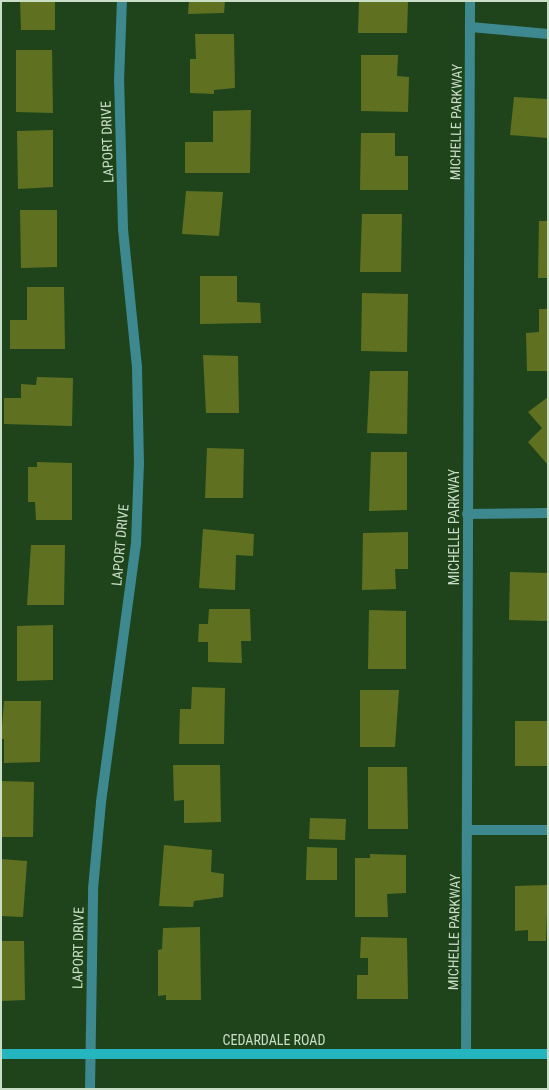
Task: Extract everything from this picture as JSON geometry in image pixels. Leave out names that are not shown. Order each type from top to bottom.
[{"type":"street","name":"LAPORT DRIVE","points":[[90,1089],[93,889],[101,802],[136,544],[139,473],[136,367],[123,229],[119,81],[122,1]]},
{"type":"street","name":"MICHELLE PARKWAY","points":[[466,1054],[469,830],[467,514],[470,1]]},
{"type":"street","points":[[470,28],[548,34]]},
{"type":"street","points":[[467,514],[548,513]]},
{"type":"street","points":[[469,830],[548,830]]},
{"type":"street","name":"CEDARDALE ROAD","points":[[1,1054],[548,1054]]},
{"type":"building","points":[[20,1],[55,1],[55,30],[21,30]]},
{"type":"building","points":[[189,1],[225,1],[224,13],[188,14]]},
{"type":"building","points":[[359,1],[408,1],[407,33],[358,33]]},
{"type":"building","points":[[195,34],[234,34],[235,88],[214,90],[214,94],[190,93],[190,59],[196,59]]},
{"type":"building","points":[[16,50],[52,50],[53,113],[16,112]]},
{"type":"building","points":[[361,55],[398,55],[397,76],[409,77],[408,112],[361,111]]},
{"type":"building","points":[[514,97],[548,99],[548,138],[510,135]]},
{"type":"building","points":[[251,110],[250,173],[185,173],[185,142],[213,142],[213,111]]},
{"type":"building","points":[[53,130],[53,187],[18,189],[17,131]]},
{"type":"building","points":[[361,133],[395,133],[395,156],[408,156],[408,190],[360,190]]},
{"type":"building","points":[[186,191],[223,192],[219,236],[182,234]]},
{"type":"building","points":[[20,210],[57,210],[57,267],[21,268]]},
{"type":"building","points":[[362,214],[402,214],[401,272],[360,272]]},
{"type":"building","points":[[539,221],[548,221],[548,278],[538,278]]},
{"type":"building","points":[[200,276],[237,276],[237,302],[260,303],[261,323],[200,324]]},
{"type":"building","points":[[27,287],[64,287],[65,349],[10,349],[10,320],[27,320]]},
{"type":"building","points":[[362,293],[408,294],[407,352],[361,351]]},
{"type":"building","points":[[539,309],[548,309],[548,371],[527,371],[526,333],[539,332]]},
{"type":"building","points":[[203,355],[238,356],[239,413],[206,413]]},
{"type":"building","points":[[370,371],[408,371],[407,434],[367,433]]},
{"type":"building","points":[[37,377],[73,378],[72,426],[4,424],[4,398],[21,398],[21,384],[36,385]]},
{"type":"building","points":[[548,397],[548,465],[528,442],[542,428],[528,412]]},
{"type":"building","points":[[207,448],[244,449],[243,498],[205,498]]},
{"type":"building","points":[[371,452],[407,452],[407,510],[369,511]]},
{"type":"building","points":[[37,462],[72,463],[72,520],[36,520],[35,502],[28,502],[28,467],[37,467]]},
{"type":"building","points":[[203,529],[254,534],[253,556],[236,555],[235,590],[199,588]]},
{"type":"building","points":[[408,532],[408,569],[395,569],[396,589],[362,590],[363,533]]},
{"type":"building","points":[[31,545],[65,545],[64,605],[27,605]]},
{"type":"building","points":[[510,572],[548,573],[548,621],[509,620]]},
{"type":"building","points":[[209,609],[250,609],[251,641],[241,641],[242,663],[208,662],[208,642],[198,642],[199,624],[208,624]]},
{"type":"building","points":[[369,610],[406,611],[406,669],[368,669]]},
{"type":"building","points":[[53,625],[53,680],[17,681],[17,626]]},
{"type":"building","points":[[192,687],[225,688],[224,744],[179,744],[180,709],[191,709]]},
{"type":"building","points":[[360,690],[399,690],[395,747],[360,747]]},
{"type":"building","points":[[4,701],[41,701],[40,762],[4,763],[4,739],[1,739]]},
{"type":"building","points":[[515,721],[548,721],[548,766],[515,766]]},
{"type":"building","points":[[173,765],[220,765],[221,822],[184,823],[184,800],[174,801]]},
{"type":"building","points":[[368,767],[407,767],[408,829],[368,829]]},
{"type":"building","points":[[1,781],[34,782],[33,837],[1,837]]},
{"type":"building","points":[[310,818],[346,819],[345,840],[309,839]]},
{"type":"building","points":[[164,845],[212,850],[211,872],[224,874],[223,897],[194,901],[193,907],[159,906]]},
{"type":"building","points":[[307,847],[337,848],[337,880],[306,880]]},
{"type":"building","points":[[370,854],[406,855],[406,893],[387,894],[388,917],[355,917],[355,858],[370,858]]},
{"type":"building","points":[[1,859],[27,861],[23,917],[1,916]]},
{"type":"building","points":[[548,885],[546,941],[528,941],[528,930],[515,931],[515,886]]},
{"type":"building","points":[[200,927],[201,1000],[166,1000],[166,995],[158,996],[158,950],[162,949],[163,928]]},
{"type":"building","points":[[361,937],[407,938],[408,999],[357,999],[357,975],[368,975],[368,958],[360,958]]},
{"type":"building","points":[[1,941],[24,941],[25,1000],[1,1001]]}]
